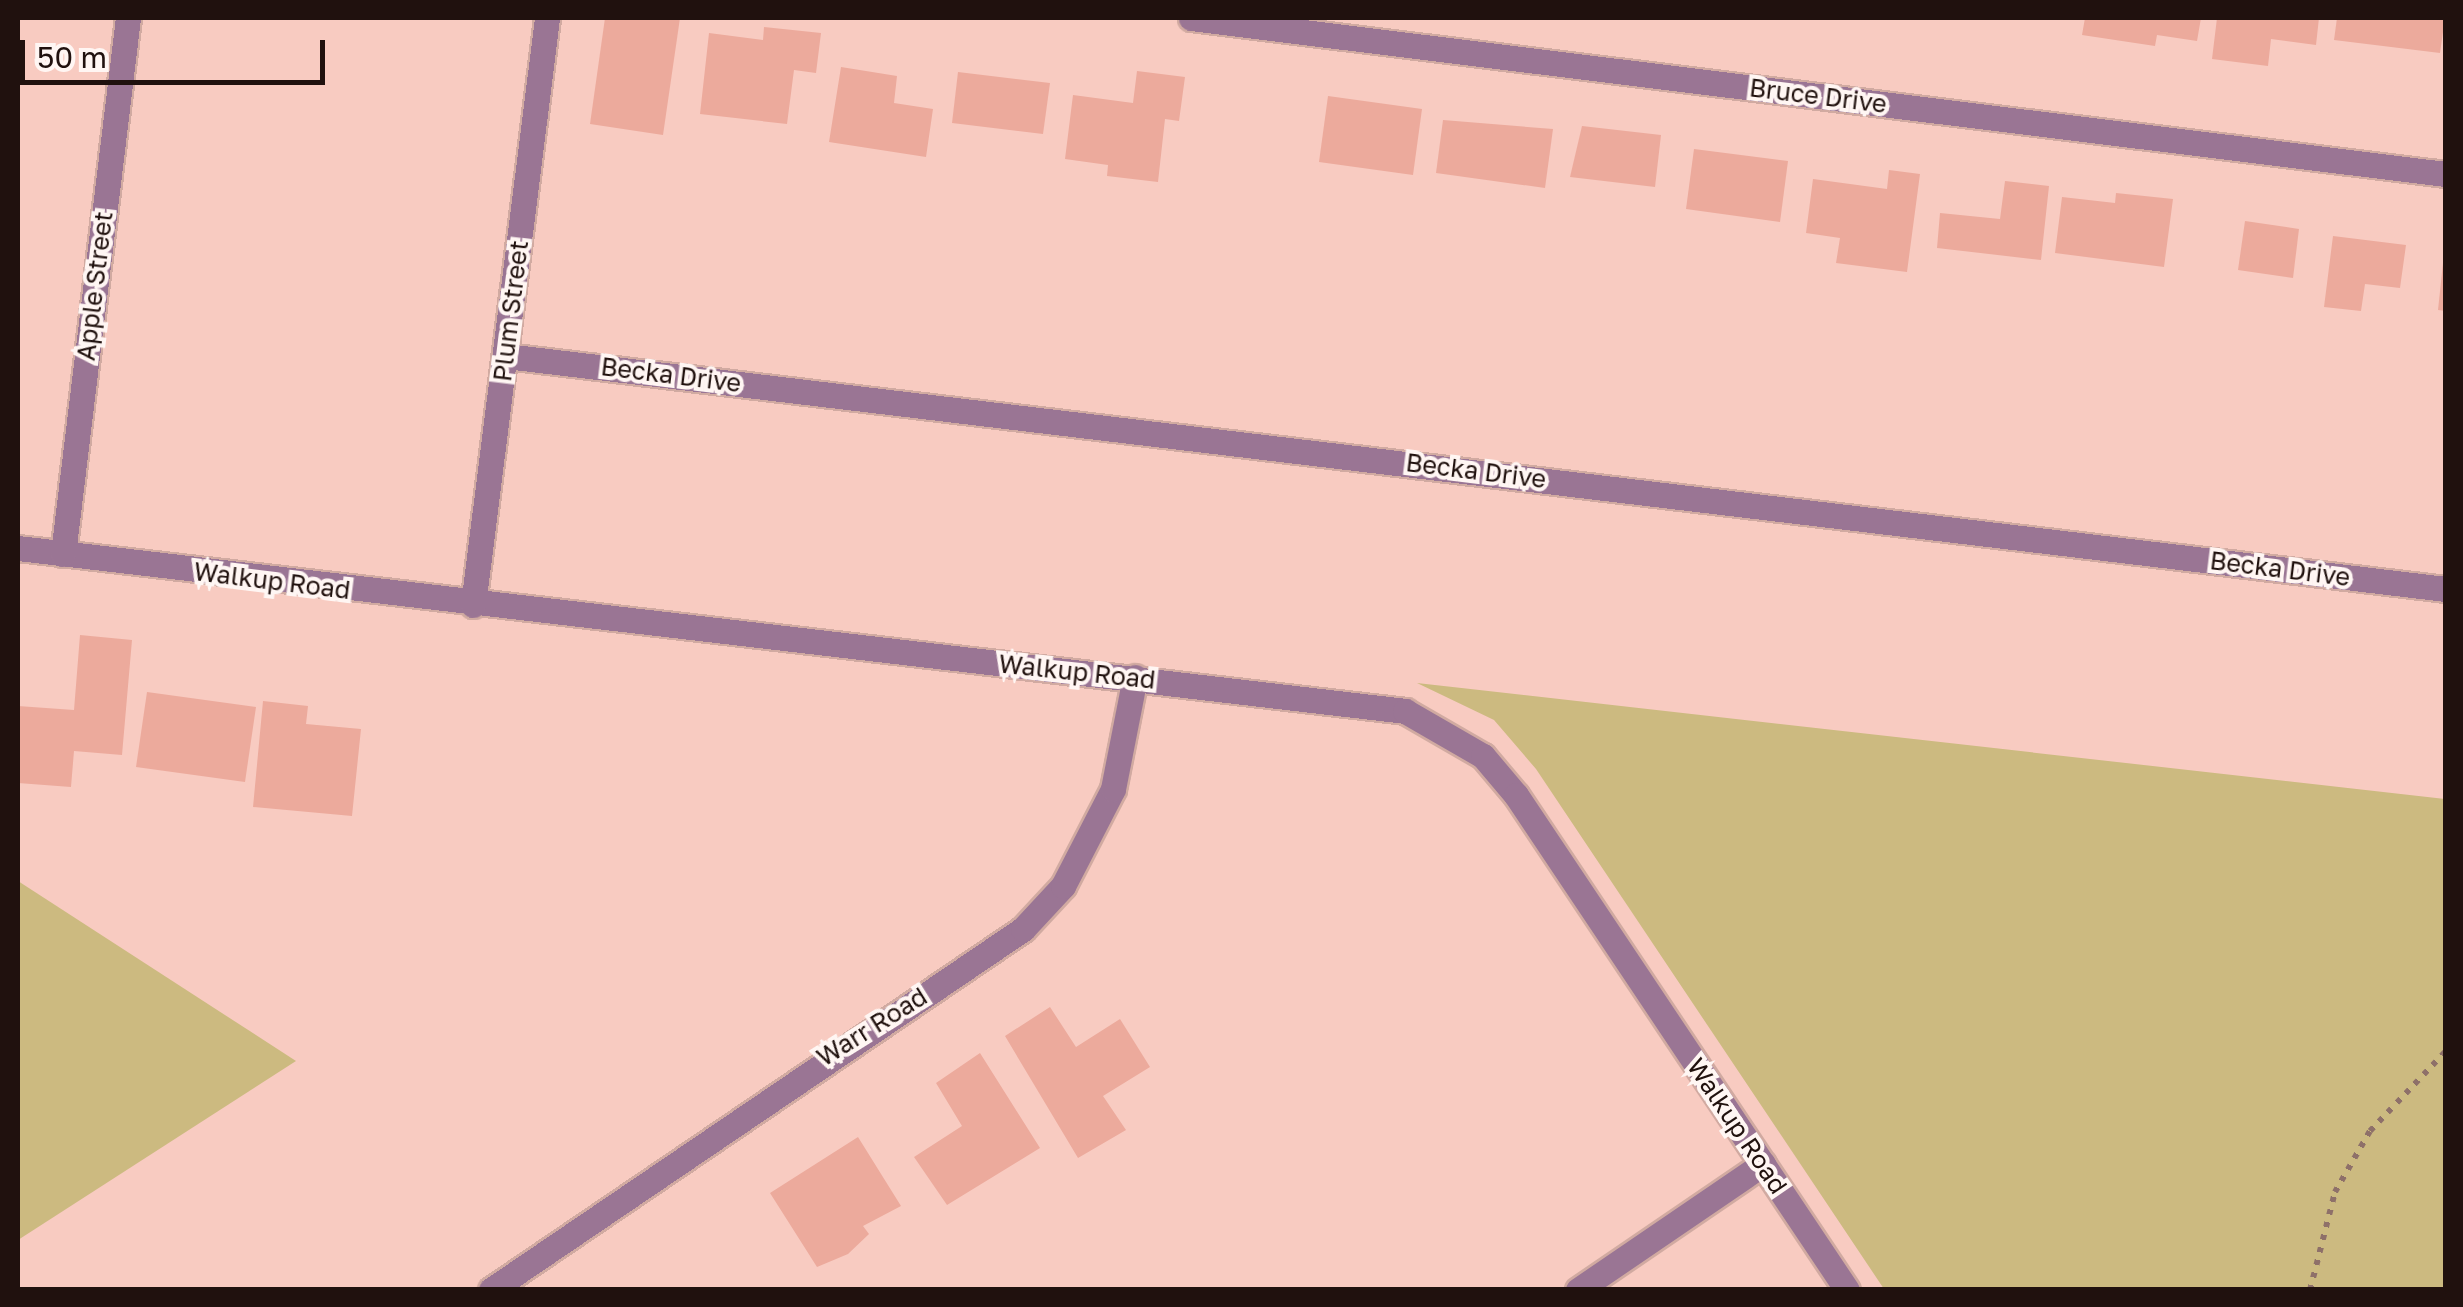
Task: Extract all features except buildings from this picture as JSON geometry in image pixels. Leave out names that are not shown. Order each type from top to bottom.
[{"type":"street","name":"Apple Street","points":[[63,554],[128,18]]},
{"type":"street","name":"Plum Street","points":[[473,605],[546,18]]},
{"type":"street","name":"Bruce Drive","points":[[1192,18],[2446,174]]},
{"type":"street","name":"Becka Drive","points":[[506,356],[2446,589]]},
{"type":"street","name":"Walkup Road","points":[[18,548],[473,605],[1405,710],[1482,756],[1847,1290]]},
{"type":"street","name":"Warr Road","points":[[491,1290],[1023,929],[1063,886],[1113,790],[1135,678]]},
{"type":"street","points":[[1578,1290],[1763,1164]]},
{"type":"path","points":[[2310,1290],[2335,1192],[2370,1131],[2446,1052]]},
{"type":"shaded area","points":[[1417,683],[2445,799],[2445,1289],[1884,1289],[1536,769],[1494,720]]},
{"type":"shaded area","points":[[18,881],[296,1061],[18,1240]]}]
